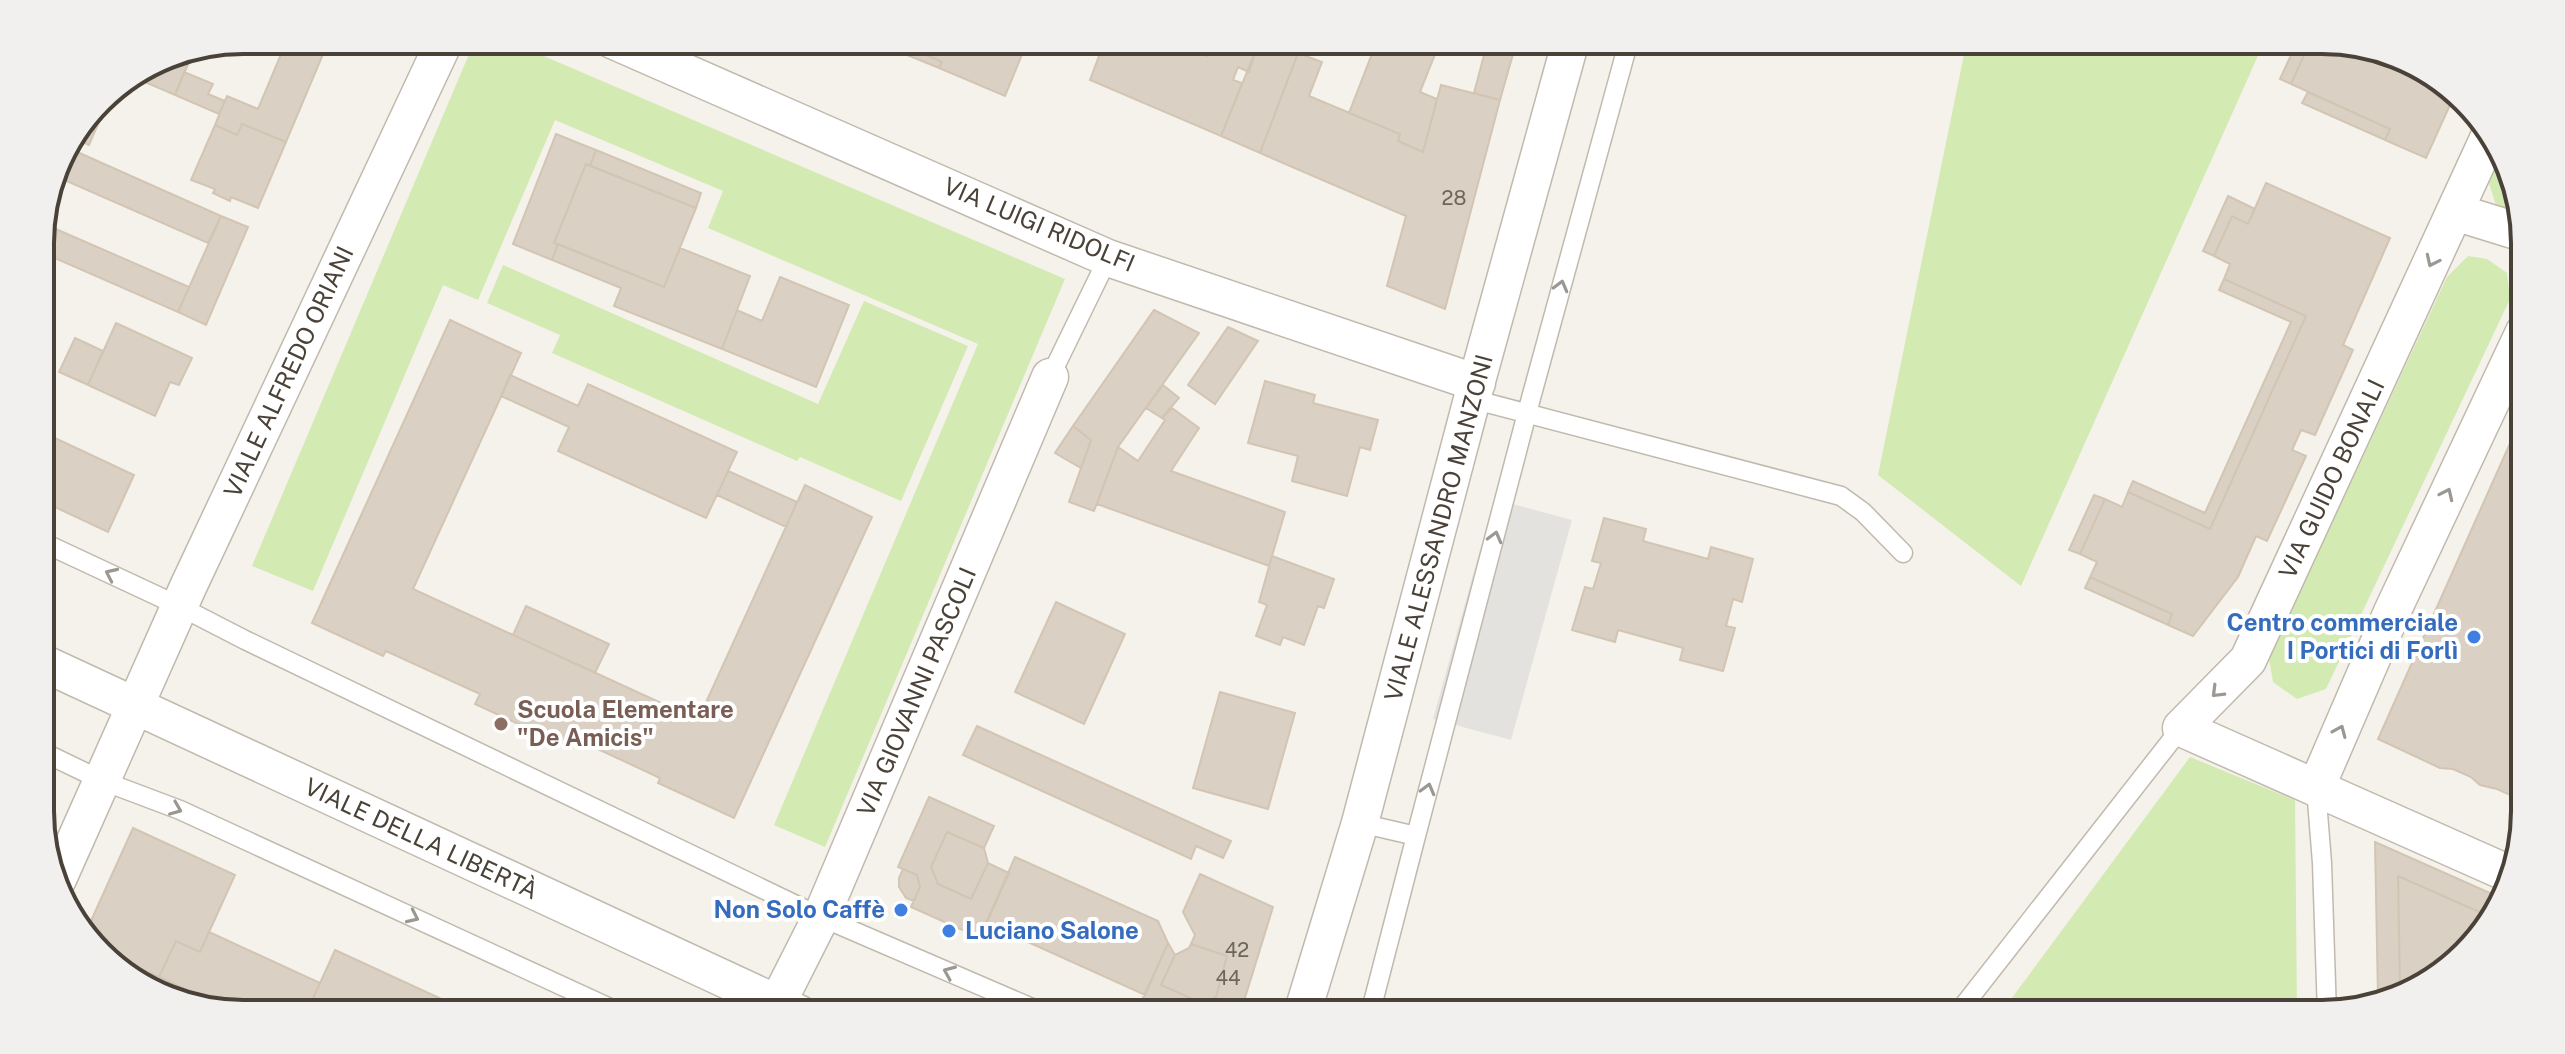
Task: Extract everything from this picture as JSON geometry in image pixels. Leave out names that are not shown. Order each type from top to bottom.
[{"type":"street","name":"VIALE ALFREDO ORIANI","points":[[63,868],[179,606],[438,54]]},
{"type":"street","name":"VIA LUIGI RIDOLFI","points":[[644,54],[1108,258],[1474,391]]},
{"type":"street","name":"VIALE ALESSANDRO MANZONI","points":[[1306,1000],[1360,823],[1567,54]]},
{"type":"street","name":"VIA GUIDO BONALI","points":[[2181,728],[2248,660],[2484,147]]},
{"type":"street","points":[[2455,212],[2510,229]]},
{"type":"street","points":[[2316,788],[2392,612],[2511,360]]},
{"type":"street","name":"VIA GIOVANNI PASCOLI","points":[[787,1000],[1050,377]]},
{"type":"street","name":"VIALE DELLA LIBERTÀ","points":[[54,668],[762,1000]]},
{"type":"street","points":[[2181,728],[2501,870]]},
{"type":"lane","points":[[1374,1000],[1527,413],[1625,54]]},
{"type":"lane","points":[[1050,377],[1108,258]]},
{"type":"lane","points":[[1474,391],[1527,413],[1841,496],[1863,512],[1903,553]]},
{"type":"lane","points":[[54,548],[821,917],[1014,1000]]},
{"type":"lane","name":"VIA GUIDO BONALI","points":[[1968,1000],[2181,728]]},
{"type":"lane","points":[[54,757],[103,781],[180,810],[593,1000]]},
{"type":"lane","points":[[2316,788],[2327,1000]]},
{"type":"lane","points":[[1360,823],[1416,836]]},
{"type":"green space","points":[[469,54],[539,54],[1065,279],[825,847],[774,825],[978,344],[708,228],[723,191],[555,120],[478,300],[443,285],[313,591],[252,566]]},
{"type":"green space","points":[[1964,54],[2259,54],[2021,586],[1878,475]]},
{"type":"green space","points":[[2496,169],[2508,212],[2497,209],[2489,183]]},
{"type":"green space","points":[[2468,256],[2487,259],[2507,273],[2510,299],[2326,689],[2297,699],[2273,682],[2269,658],[2447,277]]},
{"type":"green space","points":[[503,265],[818,404],[864,301],[968,346],[901,501],[800,457],[797,461],[552,353],[560,335],[487,303]]},
{"type":"green space","points":[[2190,757],[2295,800],[2297,1000],[2010,1000]]},
{"type":"shaded area","points":[[1494,499],[1572,520],[1511,740],[1433,719]]},
{"type":"building","points":[[281,54],[323,54],[286,142],[242,124],[237,135],[215,125],[227,96],[258,109]]},
{"type":"building","points":[[904,54],[924,54],[942,62],[939,68]]},
{"type":"building","points":[[924,54],[1022,54],[1005,96],[939,68],[942,62]]},
{"type":"building","points":[[1100,54],[1254,54],[1249,72],[1238,67],[1233,80],[1242,83],[1221,136],[1090,80]]},
{"type":"building","points":[[1254,54],[1298,54],[1260,153],[1221,136]]},
{"type":"building","points":[[1298,54],[1322,62],[1309,96],[1400,134],[1398,141],[1423,152],[1441,85],[1500,100],[1445,309],[1387,286],[1406,216],[1260,153]]},
{"type":"building","points":[[1372,54],[1435,54],[1420,92],[1437,99],[1423,152],[1398,141],[1400,134],[1349,113]]},
{"type":"building","points":[[1484,54],[1513,54],[1500,100],[1474,93]]},
{"type":"building","points":[[2292,54],[2305,54],[2291,84],[2280,79]]},
{"type":"building","points":[[2305,54],[2334,54],[2383,64],[2416,79],[2450,104],[2426,158],[2385,140],[2390,129],[2291,84]]},
{"type":"building","points":[[189,62],[175,95],[144,82]]},
{"type":"building","points":[[184,72],[213,84],[208,94],[225,101],[219,114],[175,95]]},
{"type":"building","points":[[2308,92],[2390,129],[2385,140],[2302,103]]},
{"type":"building","points":[[100,119],[89,145],[83,142]]},
{"type":"building","points":[[242,124],[286,142],[258,208],[231,197],[230,201],[213,193],[215,189],[191,180],[215,125],[237,135]]},
{"type":"building","points":[[556,134],[596,150],[590,166],[586,164],[554,243],[558,244],[552,260],[513,244]]},
{"type":"building","points":[[596,150],[701,193],[696,208],[590,166]]},
{"type":"building","points":[[77,152],[221,216],[208,243],[65,180]]},
{"type":"building","points":[[586,164],[696,208],[664,287],[554,243]]},
{"type":"building","points":[[2266,183],[2390,238],[2343,345],[2353,350],[2315,435],[2301,430],[2292,450],[2306,456],[2267,541],[2256,536],[2238,577],[2193,636],[2168,625],[2172,614],[2090,577],[2097,562],[2080,554],[2105,499],[2122,507],[2128,492],[2210,529],[2306,316],[2224,279],[2230,264],[2214,256],[2232,216],[2248,224]]},
{"type":"building","points":[[2228,196],[2255,209],[2248,224],[2232,216],[2214,256],[2203,251]]},
{"type":"building","points":[[221,216],[248,227],[206,325],[178,312]]},
{"type":"building","points":[[54,228],[189,287],[178,312],[54,258]]},
{"type":"building","points":[[558,244],[664,287],[680,248],[750,276],[722,349],[614,306],[621,288],[552,260]]},
{"type":"building","points":[[780,277],[849,305],[816,387],[722,349],[737,310],[762,321]]},
{"type":"building","points":[[2224,279],[2306,316],[2210,529],[2128,492],[2133,481],[2205,513],[2291,322],[2219,290]]},
{"type":"building","points":[[1154,310],[1199,333],[1118,447],[1094,511],[1069,502],[1091,440],[1073,426]]},
{"type":"building","points":[[450,320],[521,353],[413,589],[698,720],[805,485],[872,517],[734,818],[658,783],[660,778],[572,737],[568,747],[475,704],[480,694],[386,651],[383,656],[312,623]]},
{"type":"building","points":[[116,323],[192,358],[179,385],[170,382],[155,416],[88,385]]},
{"type":"building","points":[[1228,327],[1258,341],[1215,404],[1188,385]]},
{"type":"building","points":[[75,338],[103,351],[88,385],[59,372]]},
{"type":"building","points":[[510,375],[578,406],[588,384],[737,452],[706,518],[558,451],[569,427],[501,396]]},
{"type":"building","points":[[1265,381],[1315,395],[1313,403],[1378,420],[1370,450],[1360,447],[1347,496],[1292,481],[1298,456],[1248,443]]},
{"type":"building","points":[[1163,385],[1179,398],[1162,418],[1146,408]]},
{"type":"building","points":[[1172,408],[1199,428],[1171,471],[1285,512],[1269,566],[1097,504],[1118,447],[1138,461],[1165,420],[1162,418]]},
{"type":"building","points":[[1073,426],[1091,440],[1081,468],[1055,453]]},
{"type":"building","points":[[54,438],[134,475],[108,532],[54,507]]},
{"type":"building","name":"Centro commerciale I Portici di Forlì","points":[[2511,441],[2511,795],[2480,785],[2471,777],[2453,769],[2440,768],[2378,739]]},
{"type":"building","points":[[728,471],[797,502],[786,527],[717,495]]},
{"type":"building","points":[[2094,495],[2105,499],[2080,554],[2069,550]]},
{"type":"building","points":[[1604,518],[1646,529],[1643,541],[1708,559],[1711,547],[1753,559],[1742,602],[1733,599],[1726,626],[1735,628],[1723,671],[1680,660],[1683,648],[1618,630],[1615,642],[1572,630],[1585,587],[1593,589],[1601,563],[1592,561]]},
{"type":"building","points":[[1272,556],[1334,579],[1324,608],[1318,606],[1304,645],[1283,637],[1280,645],[1256,636],[1267,605],[1259,602]]},
{"type":"building","points":[[2090,577],[2172,614],[2168,625],[2085,588]]},
{"type":"building","points":[[1056,602],[1125,634],[1084,724],[1015,692]]},
{"type":"building","points":[[526,606],[609,644],[595,673],[513,635]]},
{"type":"building","points":[[1220,692],[1295,713],[1268,809],[1193,788]]},
{"type":"building","points":[[977,726],[1231,841],[1223,858],[1196,846],[1191,859],[963,755]]},
{"type":"building","points":[[929,797],[994,826],[984,848],[947,832],[931,867],[938,884],[971,899],[988,863],[1009,873],[980,938],[911,907],[920,887],[917,875],[898,867]]},
{"type":"building","points":[[133,828],[235,875],[200,952],[176,941],[159,977],[137,967],[118,953],[90,922]]},
{"type":"building","points":[[947,832],[984,848],[988,863],[971,899],[938,884],[931,867]]},
{"type":"building","points":[[2375,842],[2492,894],[2481,913],[2398,876],[2400,983],[2378,991]]},
{"type":"building","points":[[1015,857],[1158,921],[1168,943],[1145,995],[986,923]]},
{"type":"building","points":[[903,869],[917,875],[920,887],[914,901],[906,898],[899,887]]},
{"type":"building","points":[[1200,874],[1273,907],[1244,1000],[1208,1000],[1216,997],[1227,956],[1191,944],[1195,935],[1183,912]]},
{"type":"building","points":[[2398,876],[2481,913],[2456,945],[2437,961],[2400,983]]},
{"type":"building","points":[[209,932],[320,983],[312,1000],[231,1000],[193,993],[159,977],[176,941],[200,952]]},
{"type":"building","points":[[1168,943],[1175,955],[1161,985],[1194,1000],[1142,1000]]},
{"type":"building","points":[[1191,944],[1227,956],[1216,997],[1194,1000],[1161,985],[1175,955]]},
{"type":"building","points":[[335,950],[444,1000],[312,1000]]},
{"type":"place","name":"Centro commerciale I Portici di Forlì","points":[[2474,637]]},
{"type":"place","name":"Scuola Elementare \"De Amicis\"","points":[[501,724]]},
{"type":"place","name":"Non Solo Caffè","points":[[901,910]]},
{"type":"place","name":"Luciano Salone","points":[[949,931]]}]
